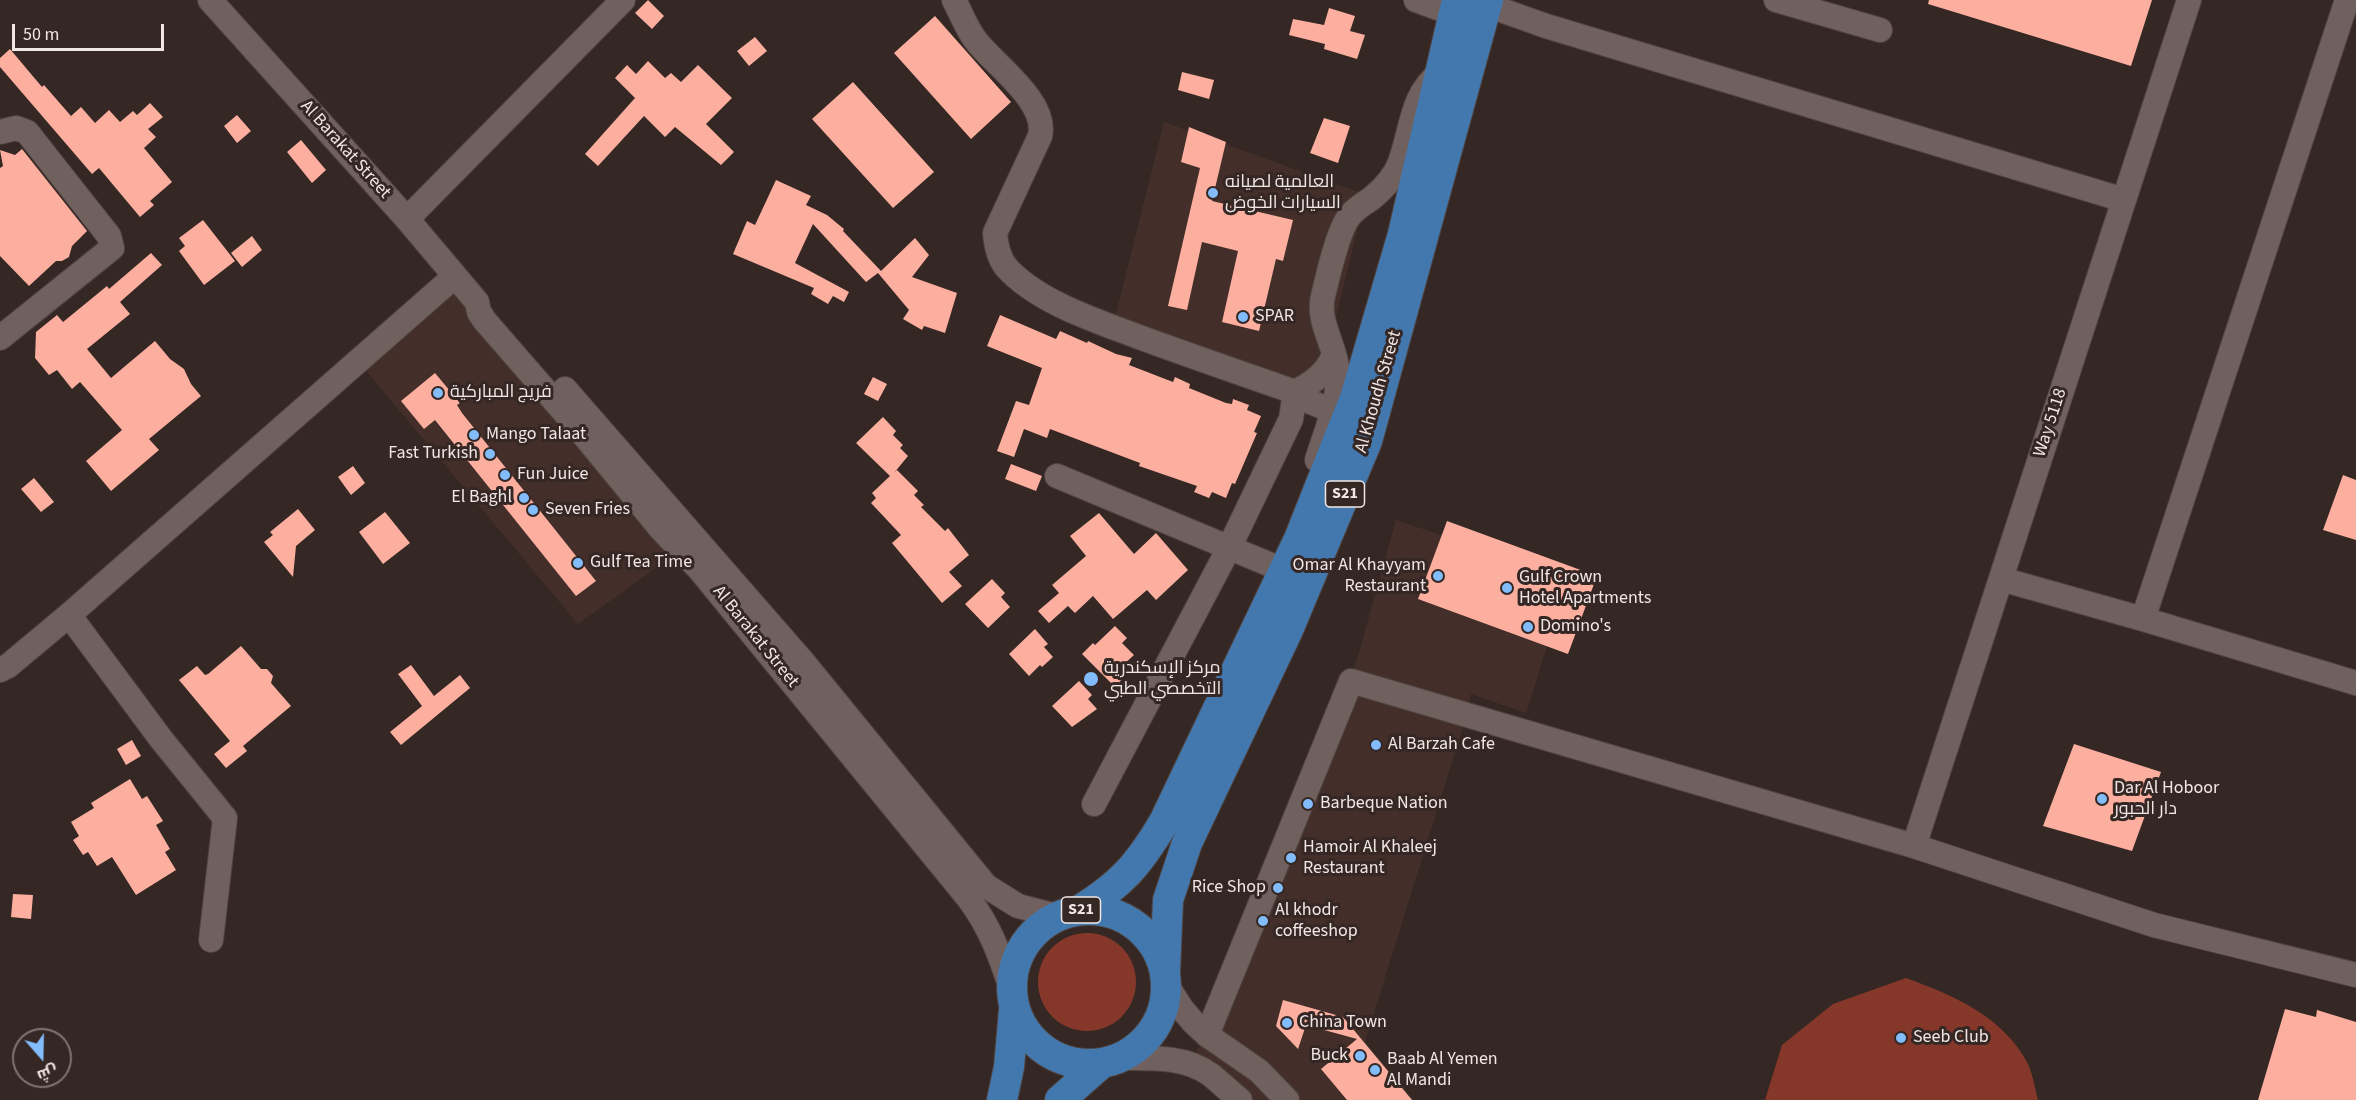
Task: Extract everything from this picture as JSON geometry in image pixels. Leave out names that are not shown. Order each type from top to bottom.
[{"type":"main road","name":"Al Khoudh Street","points":[[1166,978],[1168,900],[1183,852],[1288,630],[1367,441],[1487,3]]},
{"type":"main road","name":"Al Khoudh Street","points":[[1069,913],[1108,892],[1148,850],[1164,822],[1304,527],[1355,398],[1370,350],[1403,234],[1455,7]]},
{"type":"main road","name":"S21","points":[[1002,1100],[1010,1067],[1014,965],[1023,945],[1038,928],[1069,913],[1103,911],[1125,918],[1144,932],[1157,950],[1166,978],[1164,1007],[1155,1028],[1140,1045],[1111,1060],[1060,1100]]},
{"type":"main road","points":[[1012,999],[1024,1030],[1039,1047],[1058,1058],[1080,1064],[1111,1060]]},
{"type":"street","name":"Al Barakat Street","points":[[210,0],[407,219],[477,302],[492,308],[582,408],[804,663],[986,886],[1018,906],[1069,913]]},
{"type":"street","points":[[407,219],[623,0]]},
{"type":"street","points":[[954,0],[975,40],[1015,81],[1040,115],[1042,127],[1040,136],[995,233],[997,250],[1006,266],[1031,287],[1093,320],[1295,392],[1306,400],[1332,411]]},
{"type":"street","points":[[1416,0],[1455,7]]},
{"type":"street","points":[[1776,0],[1880,30]]},
{"type":"street","name":"Way 5118","points":[[1914,846],[2189,0]]},
{"type":"street","points":[[2143,619],[2347,0]]},
{"type":"street","points":[[1487,3],[1520,8],[2124,200]]},
{"type":"street","points":[[1304,527],[1308,484],[1332,411],[1337,382],[1334,355],[1323,322],[1321,306],[1343,226],[1355,210],[1374,196],[1393,176],[1400,163],[1418,99],[1430,80],[1440,73]]},
{"type":"street","points":[[0,338],[112,248],[109,236],[27,132],[8,130]]},
{"type":"street","points":[[0,670],[8,666],[69,615],[455,276]]},
{"type":"street","name":"Al Barakat Street","points":[[477,302],[484,321],[578,428],[660,528],[700,570],[982,916],[993,936],[1012,999]]},
{"type":"street","points":[[1295,392],[1315,381],[1334,355]]},
{"type":"street","points":[[1094,804],[1230,546],[1291,419],[1295,392]]},
{"type":"street","points":[[1057,476],[1230,546],[1283,570]]},
{"type":"street","points":[[660,528],[670,525],[779,646],[804,663]]},
{"type":"street","points":[[2001,579],[2356,683]]},
{"type":"street","points":[[69,615],[161,739],[225,818],[211,940]]},
{"type":"street","points":[[1207,1035],[1351,681],[1914,846],[2154,925],[2356,975]]},
{"type":"street","points":[[1166,978],[1182,1009],[1207,1035],[1259,1071],[1287,1100]]},
{"type":"street","points":[[1111,1060],[1167,1059],[1188,1064],[1210,1074],[1240,1100]]},
{"type":"shaded area","points":[[1164,122],[1381,200],[1358,227],[1336,317],[1342,342],[1343,384],[1292,378],[1199,349],[1115,317]]},
{"type":"shaded area","points":[[455,276],[689,544],[578,624],[358,361]]},
{"type":"shaded area","points":[[1396,520],[1569,577],[1526,713],[1471,694],[1462,730],[1365,1042],[1414,1100],[1240,1100],[1188,1064],[1207,1035],[1351,681]]},
{"type":"shaded area","points":[[1087,933],[1106,937],[1122,947],[1132,963],[1136,982],[1132,1001],[1122,1017],[1106,1027],[1087,1031],[1068,1027],[1052,1017],[1042,1001],[1038,982],[1042,963],[1052,947],[1068,937]]},
{"type":"shaded area","name":"Seeb Club","points":[[1906,978],[1959,1000],[2005,1033],[2028,1064],[2038,1100],[1765,1100],[1782,1045],[1833,1004]]},
{"type":"building","points":[[648,0],[664,16],[652,29],[635,13]]},
{"type":"building","points":[[1929,0],[2152,0],[2131,66],[1928,4]]},
{"type":"building","points":[[1329,8],[1355,16],[1350,31],[1365,35],[1357,59],[1324,49],[1325,44],[1289,35],[1293,19],[1324,25]]},
{"type":"building","points":[[935,16],[1011,102],[971,139],[894,53]]},
{"type":"building","points":[[755,37],[767,51],[749,66],[737,51]]},
{"type":"building","points":[[10,49],[42,87],[44,85],[71,116],[81,107],[95,123],[109,110],[120,122],[133,111],[137,115],[150,103],[163,117],[148,129],[156,137],[144,148],[172,182],[150,201],[154,205],[140,217],[99,168],[92,174],[0,67],[0,58]]},
{"type":"building","points":[[648,61],[665,78],[671,73],[681,82],[698,65],[732,98],[706,124],[734,152],[721,165],[675,127],[665,137],[644,116],[598,166],[585,154],[635,98],[615,78],[627,65],[636,74]]},
{"type":"building","points":[[1182,72],[1214,80],[1209,99],[1178,90]]},
{"type":"building","points":[[853,82],[934,172],[893,208],[812,119]]},
{"type":"building","points":[[237,115],[251,131],[237,143],[224,126]]},
{"type":"building","points":[[1324,118],[1350,126],[1338,163],[1310,153]]},
{"type":"building","points":[[1189,127],[1226,142],[1212,201],[1293,220],[1283,261],[1276,259],[1259,331],[1222,322],[1238,251],[1202,242],[1187,310],[1168,306],[1200,168],[1181,162]]},
{"type":"building","points":[[301,140],[326,170],[312,183],[287,152]]},
{"type":"building","points":[[22,149],[87,231],[72,246],[69,257],[56,261],[29,286],[0,256],[0,168],[3,166],[0,150],[15,155]]},
{"type":"building","points":[[776,180],[811,196],[806,205],[827,215],[844,229],[843,231],[881,271],[915,238],[929,255],[912,277],[957,293],[945,333],[924,326],[922,330],[903,319],[909,310],[878,273],[866,282],[813,224],[795,263],[849,292],[844,302],[833,296],[828,304],[811,294],[814,288],[733,254],[747,221],[755,225]]},
{"type":"building","points":[[203,220],[235,261],[204,285],[179,251],[185,246],[179,238]]},
{"type":"building","points":[[252,236],[262,250],[242,267],[231,253]]},
{"type":"building","points":[[151,253],[162,265],[120,302],[130,314],[87,349],[111,378],[155,341],[170,359],[184,369],[191,384],[201,396],[149,439],[159,450],[111,491],[86,461],[122,430],[80,382],[72,389],[57,370],[49,375],[35,358],[36,332],[57,315],[63,322],[107,286],[109,289]]},
{"type":"building","points":[[1000,315],[1056,339],[1060,331],[1116,354],[1132,358],[1129,365],[1173,382],[1175,377],[1190,384],[1189,388],[1226,403],[1232,404],[1233,399],[1249,405],[1247,410],[1261,416],[1254,432],[1257,433],[1235,484],[1232,483],[1226,498],[1212,492],[1209,498],[1194,492],[1197,486],[1139,466],[1140,463],[1050,429],[1047,438],[1024,429],[1014,457],[997,451],[1016,401],[1029,405],[1042,368],[987,346]]},
{"type":"building","points":[[435,373],[460,403],[457,405],[462,413],[596,581],[576,596],[435,420],[424,429],[401,401]]},
{"type":"building","points":[[873,377],[887,384],[878,401],[864,394]]},
{"type":"building","points":[[883,417],[896,431],[893,435],[903,445],[900,448],[908,456],[894,473],[897,470],[918,491],[914,495],[924,505],[921,507],[945,531],[948,528],[969,555],[949,572],[962,586],[942,603],[892,543],[901,535],[871,503],[876,498],[872,493],[890,476],[856,443]]},
{"type":"building","points":[[1011,464],[1042,476],[1036,491],[1005,479]]},
{"type":"building","points":[[353,466],[365,483],[351,495],[338,477]]},
{"type":"building","points":[[2343,475],[2356,480],[2356,540],[2323,530]]},
{"type":"building","points":[[34,478],[54,502],[41,512],[21,489]]},
{"type":"building","points":[[298,509],[315,530],[296,546],[293,577],[264,542],[273,535],[270,532]]},
{"type":"building","points":[[385,512],[410,543],[383,564],[359,532]]},
{"type":"building","points":[[1099,513],[1134,554],[1156,533],[1188,570],[1156,600],[1147,590],[1113,619],[1093,596],[1075,613],[1068,606],[1049,623],[1038,611],[1059,593],[1052,585],[1086,556],[1070,536]]},
{"type":"building","name":"Gulf Crown Hotel Apartments","points":[[1447,521],[1597,576],[1568,654],[1418,599]]},
{"type":"building","points":[[992,579],[1005,593],[1001,597],[1010,607],[988,628],[965,604]]},
{"type":"building","points":[[1115,626],[1127,638],[1122,643],[1134,655],[1122,666],[1117,661],[1113,664],[1125,676],[1115,687],[1082,654]]},
{"type":"building","points":[[1035,629],[1048,644],[1044,647],[1053,657],[1029,676],[1009,654]]},
{"type":"building","points":[[241,646],[261,669],[267,669],[273,676],[271,683],[291,706],[243,746],[247,751],[226,768],[214,754],[230,741],[179,680],[197,666],[205,675],[208,674]]},
{"type":"building","points":[[411,665],[434,696],[460,675],[470,688],[401,745],[390,732],[422,706],[398,674]]},
{"type":"building","points":[[1079,681],[1092,695],[1088,699],[1097,709],[1072,727],[1052,706]]},
{"type":"building","points":[[132,740],[141,756],[126,765],[117,749]]},
{"type":"building","name":"Dar Al Hoboor دار الحبور","points":[[2074,744],[2161,772],[2132,851],[2043,826]]},
{"type":"building","points":[[130,779],[142,799],[147,796],[163,821],[156,825],[170,849],[165,852],[176,870],[136,895],[112,857],[97,866],[88,852],[83,855],[73,840],[79,836],[71,822],[94,808],[91,803]]},
{"type":"building","points":[[13,894],[33,895],[31,919],[11,917]]},
{"type":"building","points":[[1283,1000],[1343,1017],[1412,1100],[1347,1100],[1321,1069],[1357,1039],[1306,1025],[1298,1049],[1276,1026]]},
{"type":"building","points":[[2285,1009],[2316,1017],[2317,1010],[2356,1022],[2356,1100],[2258,1100]]},
{"type":"place","name":"العالمية لصيانه السيارات الخوض","points":[[1213,193]]},
{"type":"place","name":"SPAR","points":[[1243,317]]},
{"type":"place","name":"فريج المباركية","points":[[438,393]]},
{"type":"place","name":"Mango Talaat","points":[[474,435]]},
{"type":"place","name":"Fast Turkish","points":[[490,454]]},
{"type":"place","name":"Fun Juice","points":[[505,475]]},
{"type":"place","name":"El Baghl","points":[[524,498]]},
{"type":"place","name":"Seven Fries","points":[[533,510]]},
{"type":"place","name":"Gulf Tea Time","points":[[578,563]]},
{"type":"place","name":"Omar Al Khayyam Restaurant","points":[[1438,576]]},
{"type":"place","name":"Gulf Crown Hotel Apartments","points":[[1507,588]]},
{"type":"place","name":"Domino's","points":[[1528,627]]},
{"type":"place","name":"مركز الإسكندرية التخصصي الطبي","points":[[1091,679]]},
{"type":"place","name":"Al Barzah Cafe","points":[[1376,745]]},
{"type":"place","name":"Dar Al Hoboor دار الحبور","points":[[2102,799]]},
{"type":"place","name":"Barbeque Nation","points":[[1308,804]]},
{"type":"place","name":"Hamoir Al Khaleej Restaurant","points":[[1291,858]]},
{"type":"place","name":"Rice Shop","points":[[1278,888]]},
{"type":"place","name":"Al khodr coffeeshop","points":[[1263,921]]},
{"type":"place","name":"China Town","points":[[1287,1023]]},
{"type":"place","name":"Seeb Club","points":[[1901,1038]]},
{"type":"place","name":"Buck","points":[[1360,1056]]},
{"type":"place","name":"Baab Al Yemen Al Mandi","points":[[1375,1070]]}]
